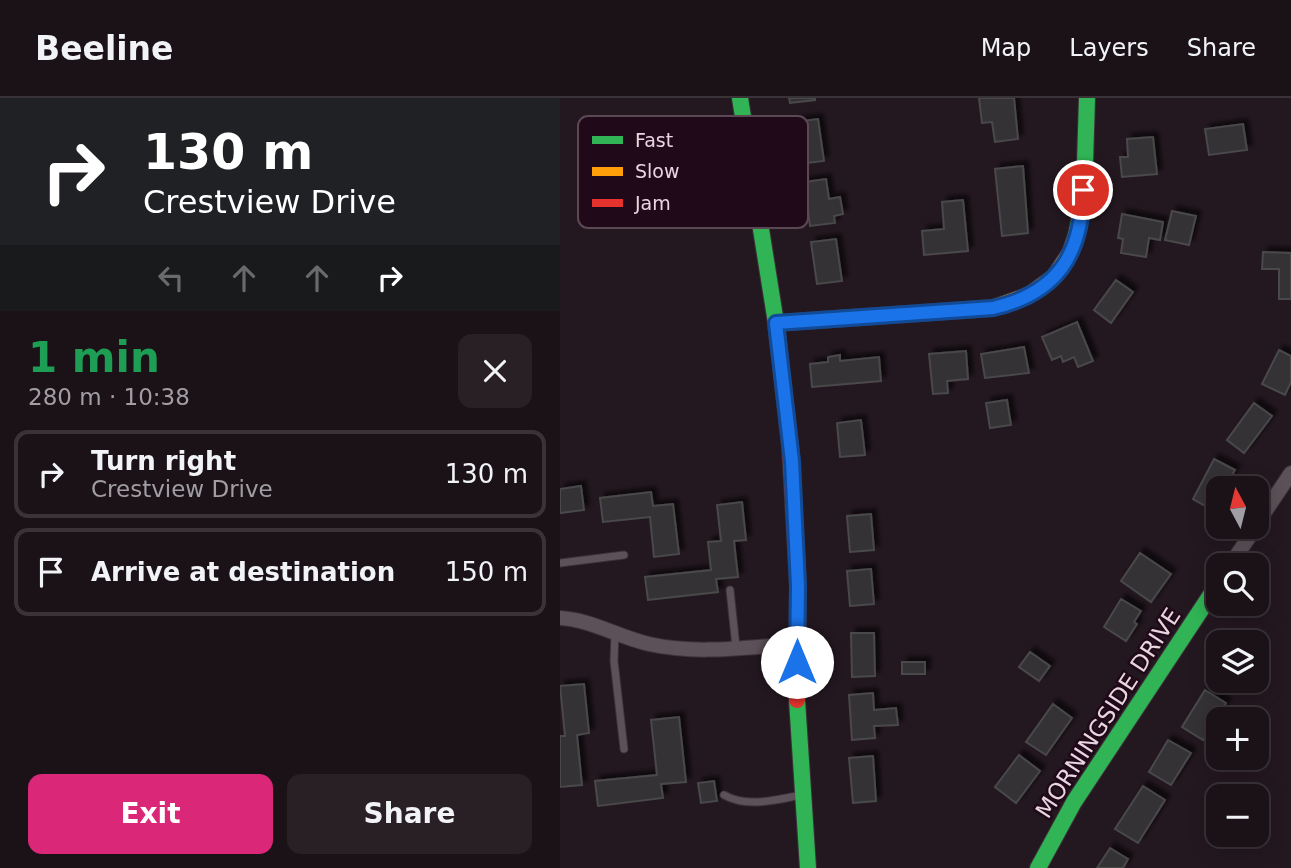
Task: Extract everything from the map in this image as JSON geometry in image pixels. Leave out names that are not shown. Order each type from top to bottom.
[{"type":"street","points":[[740,98],[743,116]]},
{"type":"street","points":[[776,323],[993,308],[1013,304],[1048,284],[1062,269],[1073,251],[1079,232],[1083,212],[1087,98]]},
{"type":"street","points":[[761,228],[776,323],[792,461],[798,585],[796,643],[802,795],[808,868]]},
{"type":"street","points":[[1269,506],[1291,473]]},
{"type":"street","name":"MORNINGSIDE DRIVE","points":[[1038,868],[1074,802],[1206,602]]},
{"type":"street","points":[[560,618],[590,623],[649,644],[675,649],[796,643]]},
{"type":"lane","points":[[560,563],[624,555]]},
{"type":"lane","points":[[730,590],[736,647]]},
{"type":"lane","points":[[615,631],[614,661],[624,749]]},
{"type":"lane","points":[[724,795],[737,802],[802,795]]},
{"type":"building","points":[[789,98],[815,98],[815,100],[790,103]]},
{"type":"building","points":[[979,98],[1014,98],[1018,139],[995,142],[992,122],[982,123]]},
{"type":"building","points":[[818,119],[824,161],[808,163],[808,120]]},
{"type":"building","points":[[1243,124],[1247,150],[1209,155],[1205,129]]},
{"type":"building","points":[[1153,137],[1157,174],[1122,177],[1120,157],[1128,157],[1127,139]]},
{"type":"building","points":[[1023,166],[1028,233],[1002,236],[995,169]]},
{"type":"building","points":[[826,179],[829,199],[840,197],[843,214],[834,216],[835,223],[810,226],[808,181]]},
{"type":"building","points":[[963,200],[968,251],[924,255],[922,231],[944,229],[942,202]]},
{"type":"building","points":[[1172,211],[1196,216],[1189,245],[1165,240]]},
{"type":"building","points":[[1122,214],[1163,222],[1160,240],[1149,238],[1146,257],[1121,253],[1123,239],[1118,238]]},
{"type":"building","points":[[836,239],[842,281],[817,284],[811,242]]},
{"type":"building","points":[[1263,252],[1291,253],[1291,299],[1279,299],[1279,269],[1262,269]]},
{"type":"building","points":[[1116,280],[1133,292],[1111,323],[1094,310]]},
{"type":"building","points":[[1077,322],[1093,361],[1078,367],[1074,357],[1063,362],[1061,356],[1052,360],[1042,337]]},
{"type":"building","points":[[1024,347],[1029,373],[985,378],[981,354]]},
{"type":"building","points":[[1279,350],[1291,356],[1291,382],[1285,395],[1262,384]]},
{"type":"building","points":[[966,351],[968,379],[947,381],[948,393],[933,394],[929,354]]},
{"type":"building","points":[[840,355],[840,361],[879,357],[881,381],[812,387],[810,364],[828,362],[828,357]]},
{"type":"building","points":[[1007,400],[1011,425],[990,428],[986,403]]},
{"type":"building","points":[[1254,403],[1272,416],[1244,453],[1227,440]]},
{"type":"building","points":[[861,420],[865,455],[840,457],[837,423]]},
{"type":"building","points":[[1214,459],[1235,470],[1232,476],[1206,476],[1205,506],[1193,499]]},
{"type":"building","points":[[581,486],[584,510],[560,513],[560,489]]},
{"type":"building","points":[[651,492],[653,506],[673,504],[679,554],[654,557],[650,517],[603,522],[600,498]]},
{"type":"building","points":[[742,502],[746,540],[734,541],[738,577],[716,579],[718,592],[648,600],[645,577],[711,570],[708,542],[721,541],[717,505]]},
{"type":"building","points":[[871,514],[874,550],[850,552],[847,516]]},
{"type":"building","points":[[1140,553],[1171,574],[1151,602],[1121,581]]},
{"type":"building","points":[[871,569],[874,604],[850,606],[847,571]]},
{"type":"building","points":[[1121,599],[1141,611],[1134,622],[1137,624],[1126,641],[1104,627]]},
{"type":"building","points":[[851,633],[874,633],[875,676],[852,677]]},
{"type":"building","points":[[1030,652],[1050,666],[1039,681],[1019,667]]},
{"type":"building","points":[[902,662],[925,662],[925,674],[902,674]]},
{"type":"building","points":[[584,684],[589,733],[577,735],[582,785],[560,787],[560,736],[565,736],[560,686]]},
{"type":"building","points":[[1205,690],[1226,703],[1224,707],[1206,707],[1206,735],[1203,740],[1182,727]]},
{"type":"building","points":[[873,693],[874,710],[896,708],[898,725],[874,726],[875,738],[852,740],[849,695]]},
{"type":"building","points":[[1053,704],[1072,718],[1046,755],[1026,742]]},
{"type":"building","points":[[679,717],[686,782],[661,784],[663,798],[598,806],[595,781],[657,775],[651,720]]},
{"type":"building","points":[[1168,740],[1191,753],[1171,785],[1149,772]]},
{"type":"building","points":[[1019,755],[1040,771],[1016,803],[995,787]]},
{"type":"building","points":[[873,756],[876,801],[853,803],[849,758]]},
{"type":"building","points":[[714,781],[717,801],[701,803],[698,783]]},
{"type":"building","points":[[1143,786],[1165,800],[1138,843],[1115,829]]},
{"type":"building","points":[[1110,848],[1128,859],[1123,868],[1097,868]]},
{"type":"traffic: fast","points":[[740,98],[743,116]]},
{"type":"traffic: fast","points":[[1076,236],[1084,196],[1087,98]]},
{"type":"traffic: fast","points":[[761,228],[776,323],[790,446]]},
{"type":"traffic: fast","points":[[1038,868],[1074,802],[1206,602]]},
{"type":"traffic: fast","points":[[797,700],[808,868]]},
{"type":"traffic: slow","points":[[776,323],[993,308],[1029,295],[1054,277],[1070,253],[1076,236]]},
{"type":"traffic: jam","points":[[790,446],[798,585],[797,700]]},
{"type":"route","points":[[797,662],[798,585],[792,461],[776,323],[993,308],[1013,304],[1048,284],[1062,269],[1073,251],[1079,232],[1083,190]]}]
